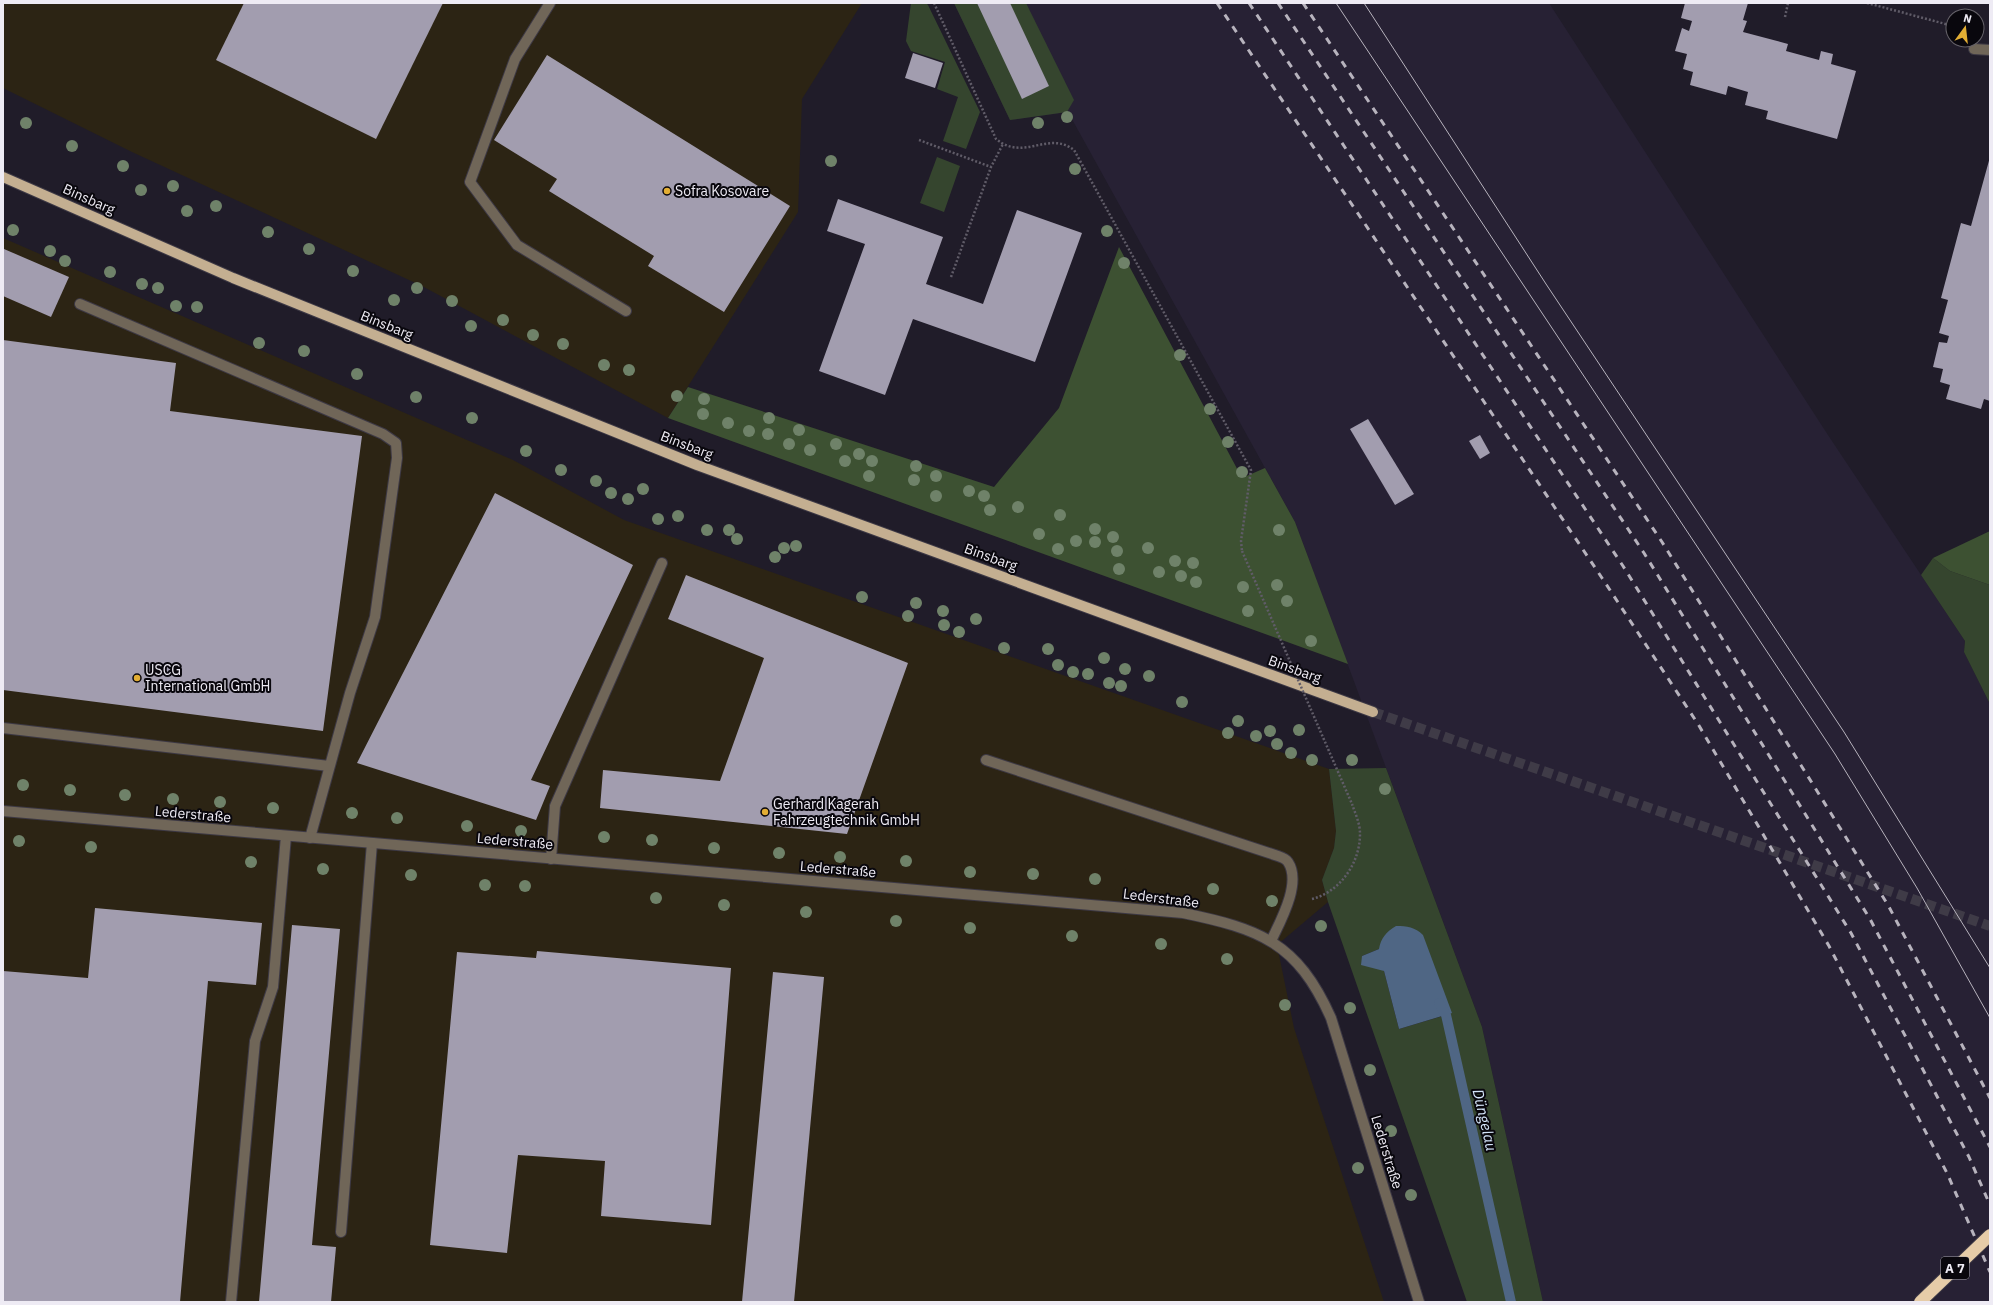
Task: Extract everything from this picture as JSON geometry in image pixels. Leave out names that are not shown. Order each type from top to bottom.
[{"type":"highway","name":"A 7","points":[[1920,1302],[1990,1235]]},
{"type":"main road","name":"Binsbarg","points":[[3,177],[233,278],[697,465],[1373,712]]},
{"type":"street","points":[[550,3],[515,59],[470,182],[517,246],[626,311]]},
{"type":"street","points":[[1974,50],[1990,50]]},
{"type":"street","points":[[80,304],[383,434],[396,443],[397,458],[375,616],[350,693],[310,838]]},
{"type":"street","points":[[551,859],[555,806],[662,563]]},
{"type":"street","points":[[3,728],[329,766]]},
{"type":"street","points":[[986,760],[1278,856],[1287,861],[1291,869],[1292,886],[1288,905],[1272,941]]},
{"type":"street","name":"Lederstraße","points":[[3,811],[1183,913],[1248,929],[1272,941],[1289,955],[1305,970],[1320,992],[1331,1018],[1419,1302]]},
{"type":"street","points":[[231,1302],[255,1041],[273,987],[286,836]]},
{"type":"street","points":[[341,1232],[372,843]]},
{"type":"path","points":[[934,3],[996,139],[1013,148],[1062,143],[1074,150],[1251,470],[1241,541],[1242,551],[1352,804],[1360,832],[1358,851],[1351,868],[1331,891],[1319,898],[1288,905]]},
{"type":"path","points":[[1784,17],[1788,3]]},
{"type":"path","points":[[1867,3],[1945,24]]},
{"type":"path","points":[[919,140],[991,167]]},
{"type":"path","points":[[951,277],[991,167],[1003,144]]},
{"type":"shaded area","points":[[3,3],[862,3],[802,99],[798,212],[668,418],[422,286],[132,152],[3,88]]},
{"type":"shaded area","points":[[954,3],[1549,3],[1826,432],[1965,641],[1964,652],[1990,704],[1990,1302],[1543,1302],[1482,1027],[1295,522],[1068,112],[1010,120]]},
{"type":"shaded area","points":[[3,238],[513,460],[624,520],[1329,769],[1336,831],[1334,848],[1322,880],[1328,902],[1277,945],[1294,1028],[1384,1302],[3,1302]]},
{"type":"green space","points":[[911,3],[926,3],[928,5],[980,112],[966,149],[943,141],[958,97],[937,89],[945,62],[911,51],[906,41]]},
{"type":"green space","points":[[954,3],[1026,3],[1074,100],[1067,112],[1010,120]]},
{"type":"green space","points":[[937,157],[960,166],[944,212],[920,203]]},
{"type":"green space","points":[[1119,247],[1242,478],[1265,468],[1295,522],[1348,664],[668,418],[688,387],[994,487],[1059,408]]},
{"type":"green space","points":[[1990,531],[1990,585],[1950,571],[1933,558]]},
{"type":"green space","points":[[1933,558],[1950,571],[1990,585],[1990,704],[1964,652],[1965,641],[1921,575]]},
{"type":"green space","points":[[1386,768],[1482,1027],[1543,1302],[1467,1302],[1328,902],[1322,880],[1334,848],[1336,831],[1329,769]],"holes":[[[1379,949],[1446,1015],[1399,1029],[1384,971],[1362,956]]]},
{"type":"water","points":[[1396,926],[1404,926],[1417,930],[1423,935],[1452,1013],[1399,1029],[1384,971],[1361,965],[1362,956],[1379,949],[1384,936]]},
{"type":"building","points":[[244,3],[443,3],[376,139],[216,60]]},
{"type":"building","points":[[977,3],[1010,3],[1049,86],[1022,99]]},
{"type":"building","points":[[1685,3],[1748,3],[1743,20],[1747,21],[1743,32],[1788,44],[1786,51],[1819,60],[1821,51],[1833,54],[1831,64],[1856,71],[1837,139],[1766,119],[1768,111],[1745,105],[1748,92],[1728,86],[1726,95],[1690,85],[1693,72],[1683,69],[1687,54],[1675,51],[1682,28],[1689,31],[1692,21],[1681,18]]},
{"type":"building","points":[[913,53],[943,63],[935,88],[905,78]]},
{"type":"building","points":[[547,55],[790,206],[724,312],[648,266],[654,256],[549,191],[557,179],[494,140]]},
{"type":"building","points":[[1990,157],[1990,401],[1984,399],[1981,409],[1946,399],[1950,385],[1940,382],[1943,369],[1933,367],[1939,342],[1947,343],[1949,336],[1939,333],[1948,300],[1941,298],[1961,223],[1971,226]]},
{"type":"building","points":[[838,199],[943,237],[926,284],[983,304],[1017,210],[1082,233],[1035,362],[913,319],[885,395],[819,371],[865,244],[827,231]]},
{"type":"building","points":[[4,249],[69,277],[51,317],[3,296]]},
{"type":"building","points":[[3,340],[176,363],[170,411],[362,436],[323,731],[3,690]]},
{"type":"building","points":[[1368,419],[1414,494],[1395,505],[1350,429]]},
{"type":"building","points":[[1480,435],[1490,453],[1480,459],[1469,441]]},
{"type":"building","points":[[495,493],[633,565],[531,780],[550,786],[536,820],[357,763]]},
{"type":"building","points":[[686,575],[908,663],[847,834],[600,808],[603,770],[720,781],[764,658],[668,619]]},
{"type":"building","points":[[95,908],[262,923],[256,985],[208,981],[180,1302],[3,1302],[3,971],[88,978]]},
{"type":"building","points":[[292,925],[340,929],[312,1245],[336,1247],[331,1302],[259,1302]]},
{"type":"building","points":[[537,951],[731,968],[711,1225],[601,1216],[605,1161],[518,1155],[507,1253],[430,1245],[457,952],[536,958]]},
{"type":"building","points":[[773,972],[824,977],[794,1302],[742,1302]]},
{"type":"waterway","name":"Düngelau","points":[[1439,1003],[1446,1015],[1511,1302]]},
{"type":"tunnel","points":[[1373,712],[1990,926]]},
{"type":"tram line","points":[[1336,3],[1835,754],[1917,888],[1990,1018]]},
{"type":"tram line","points":[[1364,3],[1546,284],[1844,732],[1990,968]]},
{"type":"railway","points":[[1217,3],[1698,724],[1829,946],[1947,1173],[1990,1272]]},
{"type":"railway","points":[[1249,3],[1623,566],[1851,933],[1969,1157],[1990,1205]]},
{"type":"railway","points":[[1278,3],[1644,553],[1870,919],[1990,1147]]},
{"type":"railway","points":[[1303,3],[1662,542],[1888,905],[1990,1098]]},
{"type":"place","name":"Sofra Kosovare","points":[[667,191]]},
{"type":"place","name":"USCG International GmbH","points":[[137,678]]},
{"type":"place","name":"Gerhard Kagerah Fahrzeugtechnik GmbH","points":[[765,812]]}]
